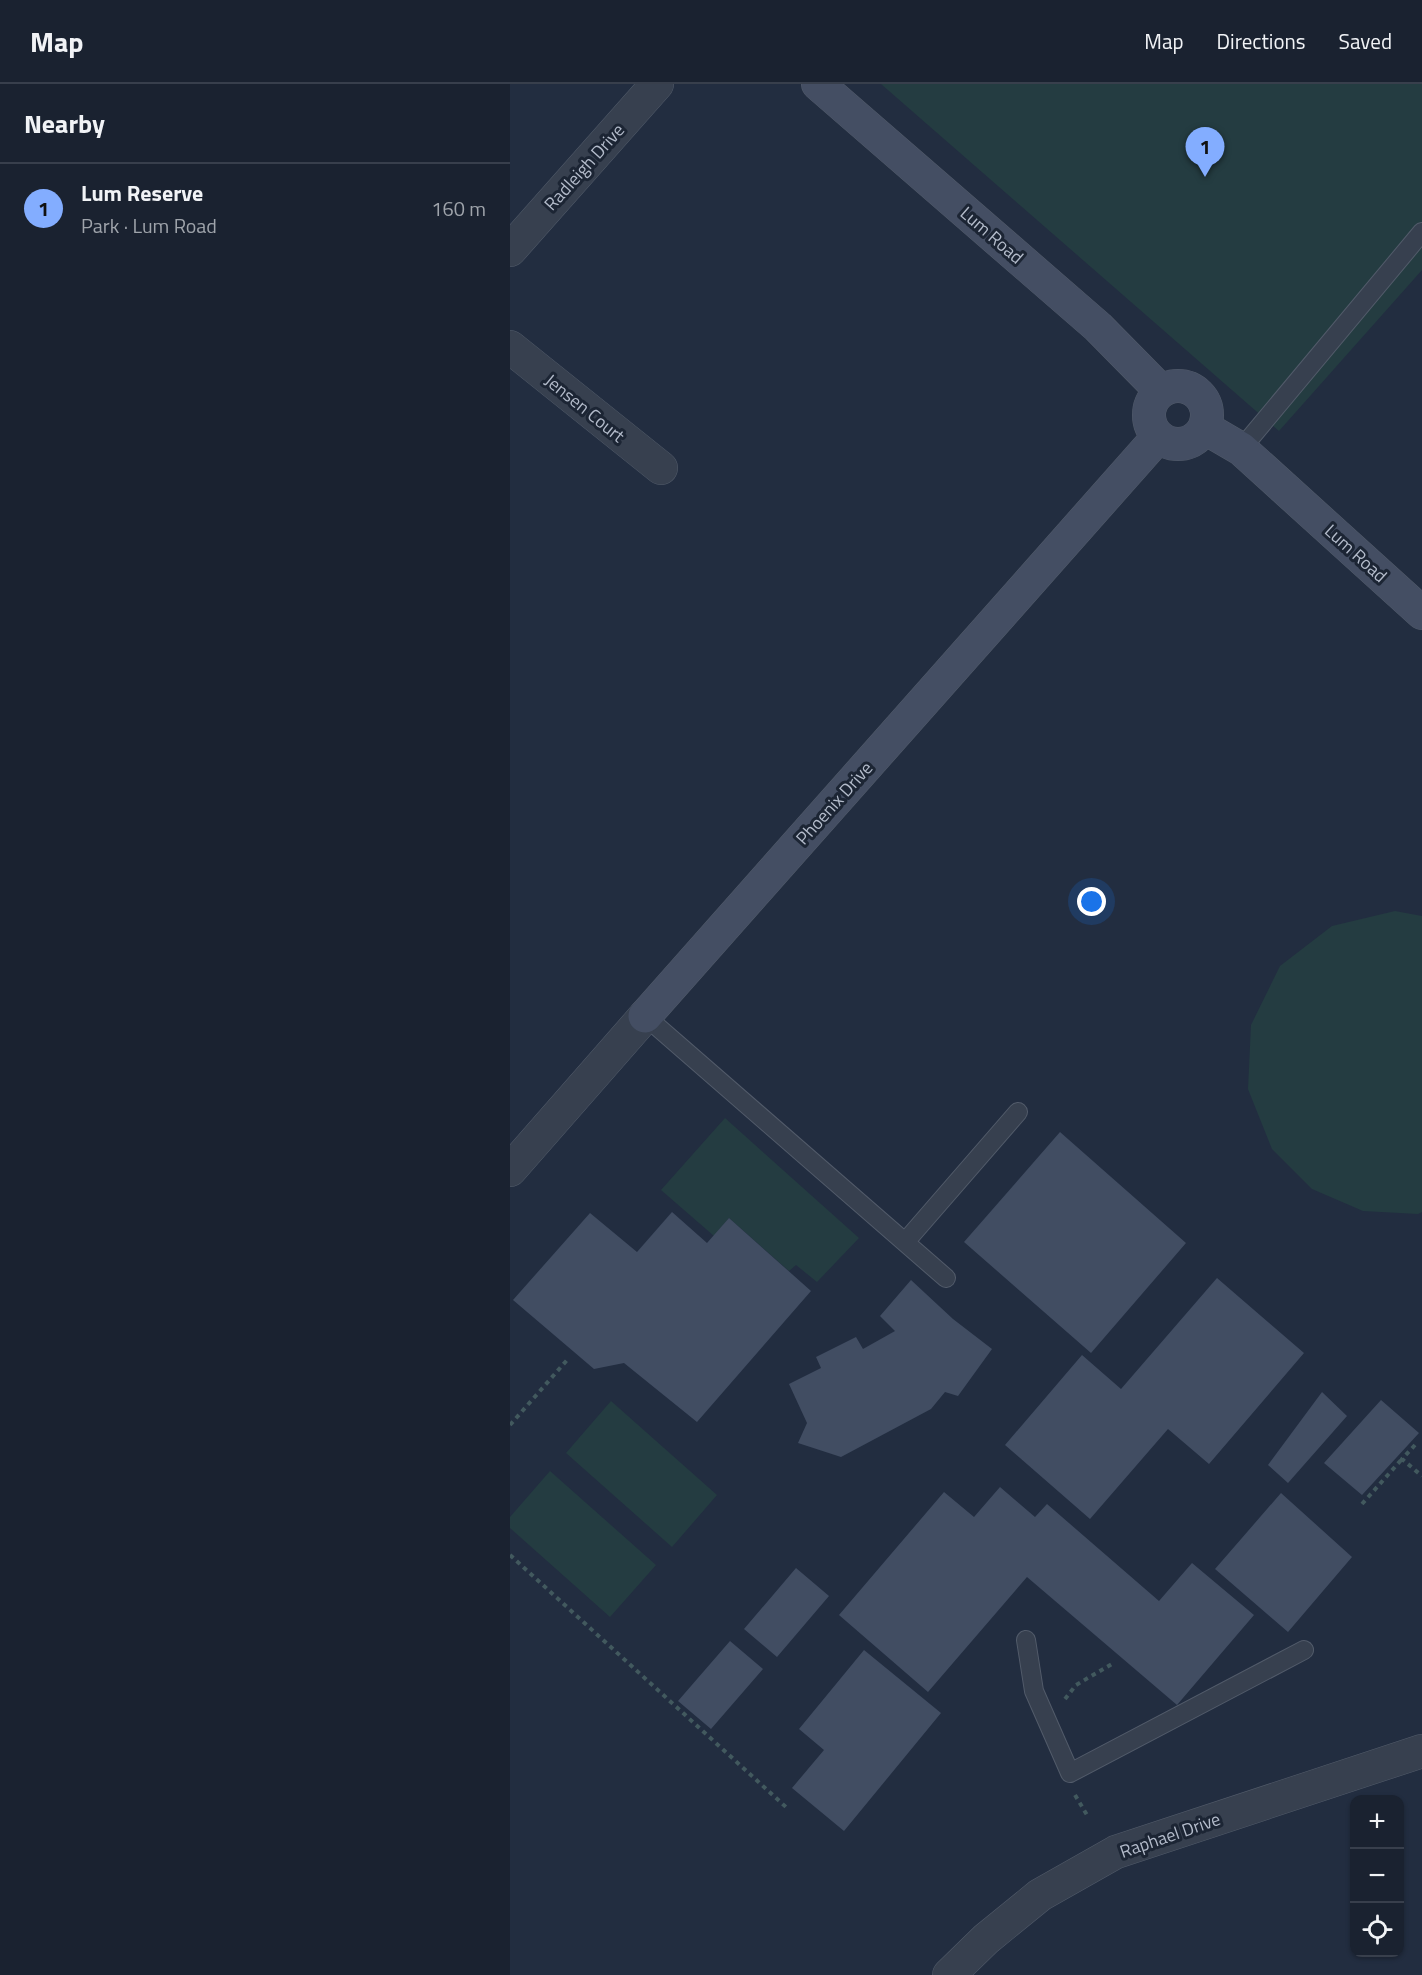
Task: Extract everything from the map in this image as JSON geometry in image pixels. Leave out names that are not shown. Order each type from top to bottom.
[{"type":"street","name":"Radleigh Drive","points":[[510,250],[657,84]]},
{"type":"street","name":"Lum Road","points":[[818,84],[1098,327],[1161,391]]},
{"type":"street","name":"Jensen Court","points":[[510,347],[661,468]]},
{"type":"street","points":[[1180,385],[1197,392],[1207,409],[1205,428],[1199,436],[1190,442],[1180,444],[1170,443],[1158,437],[1152,429],[1149,409],[1153,399],[1161,391],[1180,385]]},
{"type":"street","name":"Lum Road","points":[[1205,428],[1241,449],[1422,613]]},
{"type":"street","name":"Phoenix Drive","points":[[510,1170],[1158,437]]},
{"type":"street","name":"Raphael Drive","points":[[949,1975],[986,1939],[1040,1895],[1116,1852],[1422,1751]]},
{"type":"lane","points":[[1241,449],[1422,232]]},
{"type":"lane","points":[[645,1017],[946,1278]]},
{"type":"lane","points":[[906,1241],[1018,1112]]},
{"type":"lane","points":[[1026,1640],[1034,1691],[1070,1773],[1304,1650]]},
{"type":"path","points":[[510,1425],[568,1359]]},
{"type":"path","points":[[1362,1504],[1415,1445]]},
{"type":"path","points":[[1402,1459],[1422,1476]]},
{"type":"path","points":[[510,1555],[787,1808]]},
{"type":"green space","points":[[881,84],[1422,84],[1422,270],[1279,431]]},
{"type":"green space","points":[[1395,911],[1422,916],[1422,1212],[1418,1214],[1363,1211],[1312,1189],[1272,1149],[1248,1089],[1251,1025],[1280,966],[1332,926]]},
{"type":"green space","points":[[725,1118],[859,1238],[817,1282],[796,1265],[789,1271],[729,1218],[714,1236],[661,1190]]},
{"type":"green space","points":[[611,1401],[717,1495],[672,1547],[566,1453]]},
{"type":"green space","points":[[550,1471],[656,1565],[610,1617],[510,1528],[510,1517]]},
{"type":"building","points":[[1060,1132],[1186,1243],[1091,1353],[964,1242]]},
{"type":"building","points":[[672,1212],[707,1243],[729,1218],[811,1291],[697,1422],[624,1363],[594,1369],[513,1300],[590,1213],[637,1252]]},
{"type":"building","points":[[1217,1278],[1304,1353],[1209,1464],[1168,1429],[1090,1519],[1005,1445],[1082,1355],[1121,1389]]},
{"type":"building","points":[[911,1280],[953,1319],[992,1349],[958,1396],[945,1392],[931,1409],[841,1457],[798,1443],[807,1423],[789,1384],[821,1368],[816,1357],[856,1337],[863,1349],[895,1331],[880,1316]]},
{"type":"building","points":[[1322,1392],[1347,1416],[1288,1483],[1268,1465]]},
{"type":"building","points":[[1381,1400],[1419,1433],[1362,1495],[1324,1463]]},
{"type":"building","points":[[1000,1487],[1035,1517],[1047,1504],[1159,1601],[1192,1563],[1254,1615],[1177,1705],[1027,1577],[928,1692],[839,1615],[944,1492],[974,1517]]},
{"type":"building","points":[[1281,1493],[1352,1557],[1288,1632],[1215,1569]]},
{"type":"building","points":[[796,1568],[829,1596],[777,1657],[744,1629]]},
{"type":"building","points":[[730,1641],[763,1669],[711,1729],[678,1701]]},
{"type":"building","points":[[864,1650],[941,1713],[844,1831],[792,1788],[824,1750],[799,1729]]},
{"type":"place","name":"Lum Reserve","points":[[1205,177]]}]
